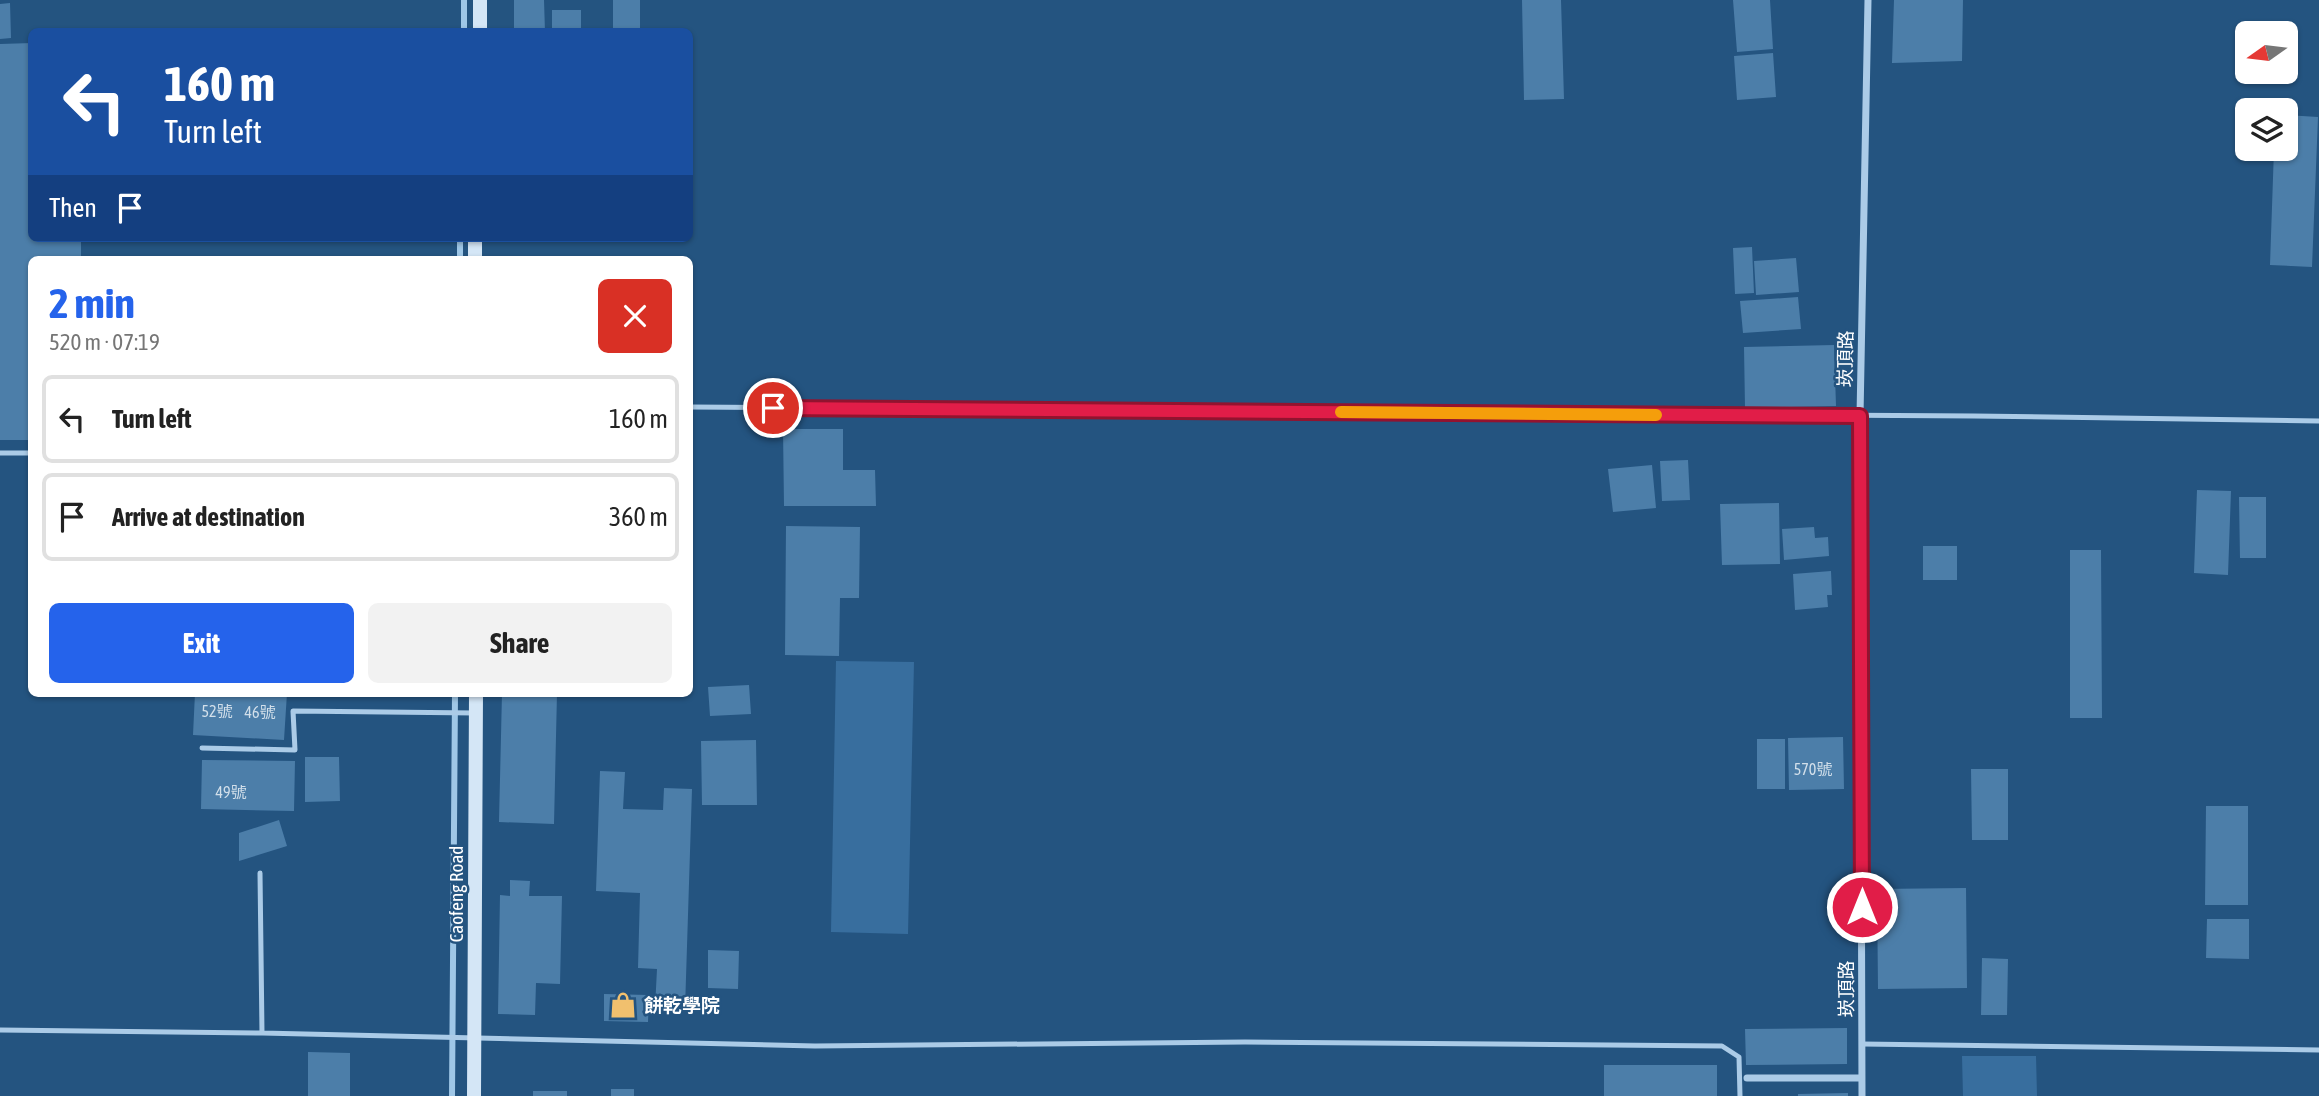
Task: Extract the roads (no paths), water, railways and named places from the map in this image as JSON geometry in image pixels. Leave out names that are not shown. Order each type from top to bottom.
[{"type":"street","points":[[480,0],[480,28]]},
{"type":"street","name":"崁頂路","points":[[1862,1096],[1860,416],[1868,0]]},
{"type":"street","name":"Caofeng Road","points":[[474,1096],[476,697]]},
{"type":"street","points":[[1747,1078],[1862,1077]]},
{"type":"lane","points":[[693,407],[2319,421]]},
{"type":"lane","points":[[0,453],[28,453]]},
{"type":"lane","points":[[202,748],[295,750],[293,711],[475,713]]},
{"type":"lane","points":[[260,873],[262,1032]]},
{"type":"lane","points":[[0,1030],[262,1032],[815,1046],[1245,1042],[1722,1046],[1739,1057],[1740,1096]]},
{"type":"lane","points":[[1863,1044],[2319,1050]]},
{"type":"waterway","points":[[464,0],[464,28]]},
{"type":"waterway","points":[[460,242],[460,256]]},
{"type":"waterway","points":[[452,1096],[455,697]]},
{"type":"place","name":"餅乾學院","points":[[623,1005]]}]
